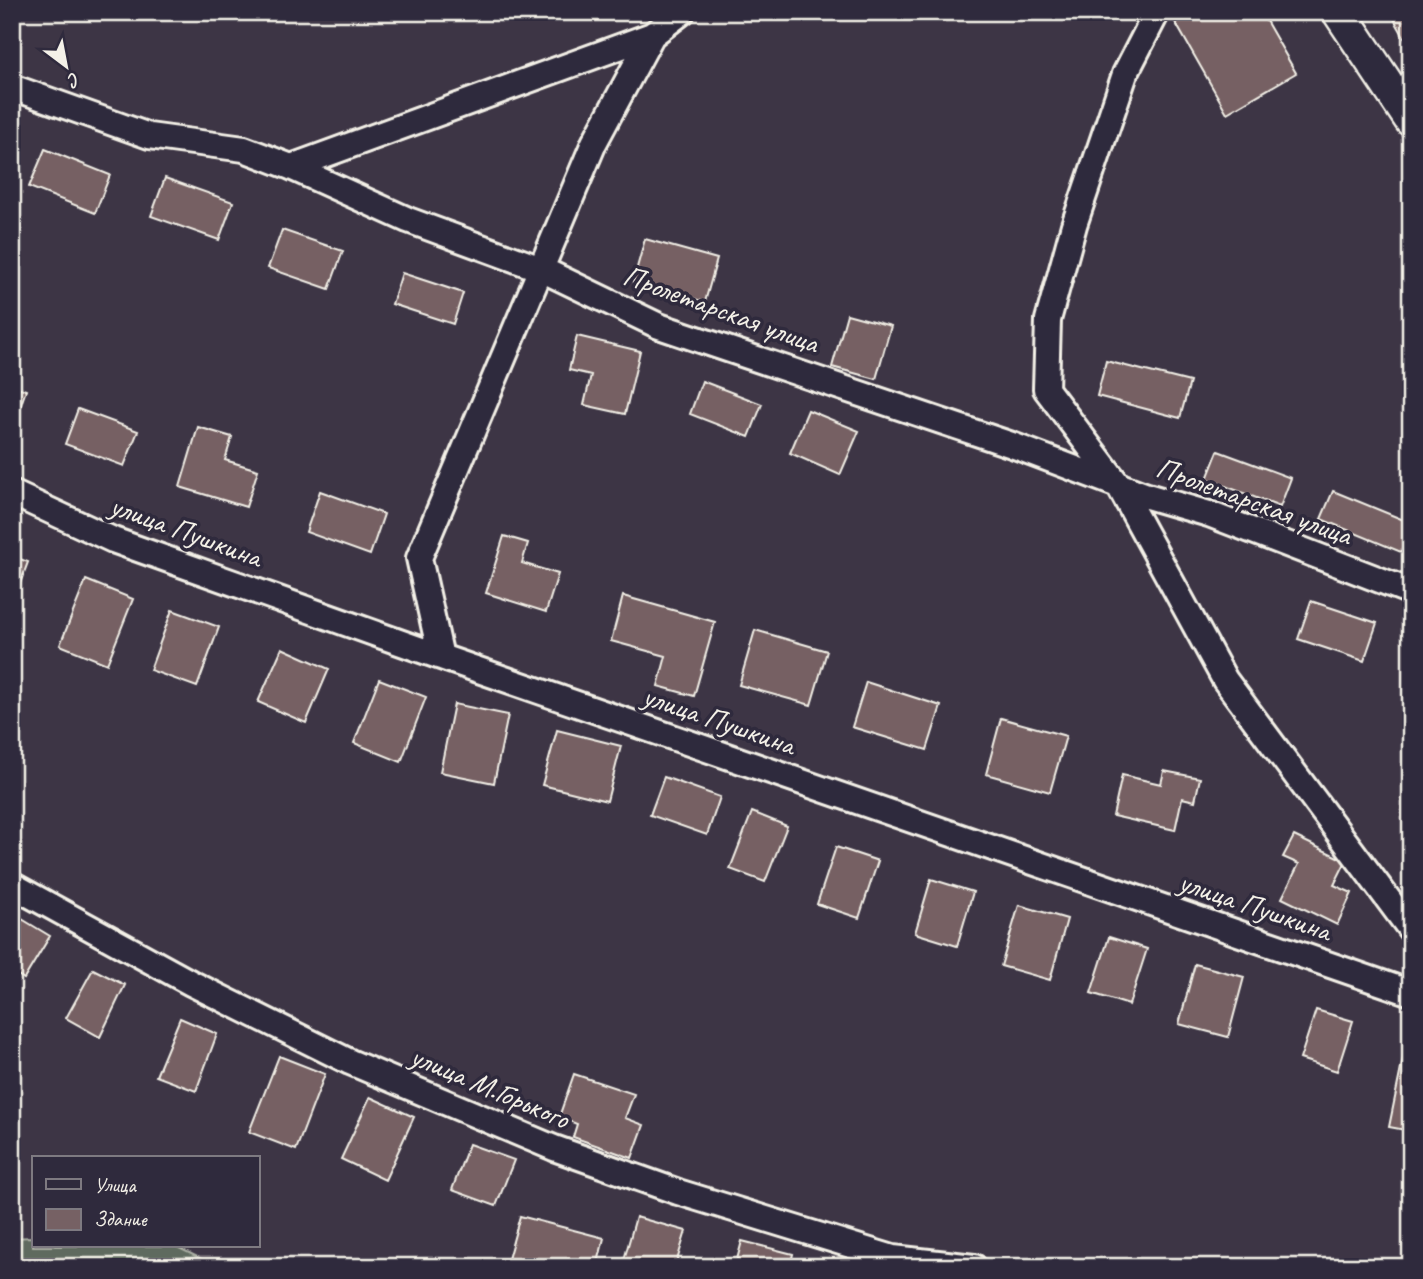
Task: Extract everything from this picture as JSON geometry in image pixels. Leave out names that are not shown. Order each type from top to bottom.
[{"type":"street","points":[[291,167],[652,35],[682,12]]},
{"type":"street","points":[[1157,12],[1125,74],[1074,225],[1048,320],[1046,389],[1117,484],[1226,680],[1411,930]]},
{"type":"street","points":[[1339,12],[1411,120]]},
{"type":"street","points":[[441,657],[419,558],[594,143],[652,35]]},
{"type":"street","name":"Пролетарская улица","points":[[12,87],[149,136],[244,149],[291,167],[408,220],[541,269],[659,326],[1012,446],[1147,496],[1209,514],[1411,592]]},
{"type":"street","name":"улица Пушкина","points":[[12,493],[113,540],[441,657],[1411,993]]},
{"type":"street","name":"улица М.Горького","points":[[12,885],[191,983],[350,1062],[554,1149],[678,1192],[893,1258],[974,1267]]},
{"type":"green space","points":[[32,1237],[32,1248],[179,1248],[218,1267],[12,1267],[12,1238]]},
{"type":"building","points":[[1188,12],[1261,12],[1296,73],[1227,113],[1174,20]]},
{"type":"building","points":[[1390,12],[1411,12],[1411,49]]},
{"type":"building","points":[[45,149],[110,175],[95,213],[29,187]]},
{"type":"building","points":[[165,178],[233,202],[219,240],[151,216]]},
{"type":"building","points":[[282,230],[343,251],[329,289],[268,268]]},
{"type":"building","points":[[645,239],[717,259],[705,302],[633,282]]},
{"type":"building","points":[[402,273],[463,293],[453,324],[392,304]]},
{"type":"building","points":[[847,314],[891,326],[876,379],[832,367]]},
{"type":"building","points":[[577,336],[640,351],[625,414],[584,405],[591,375],[569,370]]},
{"type":"building","points":[[1106,361],[1190,382],[1180,418],[1097,396]]},
{"type":"building","points":[[702,381],[762,404],[749,437],[690,414]]},
{"type":"building","points":[[12,385],[26,390],[14,424],[12,424]]},
{"type":"building","points":[[78,409],[138,431],[124,466],[65,444]]},
{"type":"building","points":[[808,410],[859,431],[840,475],[790,453]]},
{"type":"building","points":[[198,427],[232,437],[225,460],[258,470],[246,507],[180,487]]},
{"type":"building","points":[[1218,451],[1291,478],[1280,507],[1207,479]]},
{"type":"building","points":[[320,491],[384,514],[370,555],[306,532]]},
{"type":"building","points":[[1333,491],[1411,523],[1401,552],[1321,519]]},
{"type":"building","points":[[504,536],[528,543],[522,563],[558,574],[546,612],[486,593]]},
{"type":"building","points":[[12,556],[28,562],[12,605]]},
{"type":"building","points":[[86,580],[133,599],[107,664],[60,645]]},
{"type":"building","points":[[623,596],[715,622],[694,696],[658,686],[666,656],[611,641]]},
{"type":"building","points":[[1311,601],[1377,623],[1364,661],[1298,639]]},
{"type":"building","points":[[172,610],[219,627],[197,687],[150,670]]},
{"type":"building","points":[[755,630],[827,651],[811,705],[739,685]]},
{"type":"building","points":[[282,648],[329,669],[306,723],[258,702]]},
{"type":"building","points":[[379,679],[426,697],[401,762],[354,743]]},
{"type":"building","points":[[866,682],[941,706],[927,750],[852,727]]},
{"type":"building","points":[[454,704],[508,715],[494,783],[440,772]]},
{"type":"building","points":[[1001,718],[1066,736],[1050,792],[986,774]]},
{"type":"building","points":[[557,730],[621,746],[607,801],[542,785]]},
{"type":"building","points":[[1164,771],[1200,778],[1195,801],[1182,798],[1175,830],[1113,816],[1122,775],[1161,784]]},
{"type":"building","points":[[664,777],[720,797],[707,835],[650,815]]},
{"type":"building","points":[[752,812],[787,826],[765,882],[730,869]]},
{"type":"building","points":[[1294,836],[1346,861],[1334,885],[1352,893],[1337,925],[1282,898],[1299,864],[1283,857]]},
{"type":"building","points":[[836,847],[878,861],[859,918],[817,904]]},
{"type":"building","points":[[931,879],[973,892],[957,946],[915,933]]},
{"type":"building","points":[[1019,905],[1067,919],[1050,980],[1001,966]]},
{"type":"building","points":[[12,913],[50,936],[24,979],[12,971]]},
{"type":"building","points":[[1109,937],[1147,949],[1129,1005],[1091,993]]},
{"type":"building","points":[[1195,964],[1244,977],[1228,1037],[1179,1024]]},
{"type":"building","points":[[93,969],[125,985],[100,1037],[66,1018]]},
{"type":"building","points":[[1316,1010],[1353,1021],[1337,1071],[1300,1059]]},
{"type":"building","points":[[180,1018],[217,1034],[196,1091],[156,1076]]},
{"type":"building","points":[[1406,1044],[1411,1045],[1411,1131],[1389,1127]]},
{"type":"building","points":[[279,1056],[325,1074],[296,1150],[249,1132]]},
{"type":"building","points":[[574,1074],[634,1094],[625,1118],[644,1125],[632,1158],[573,1137],[577,1124],[559,1117]]},
{"type":"building","points":[[370,1097],[414,1117],[385,1180],[341,1159]]},
{"type":"building","points":[[469,1144],[514,1160],[496,1206],[452,1190]]},
{"type":"building","points":[[520,1216],[604,1238],[597,1267],[539,1267],[508,1259]]},
{"type":"building","points":[[636,1217],[686,1231],[675,1267],[622,1267]]},
{"type":"building","points":[[742,1241],[793,1254],[790,1267],[735,1267]]}]
